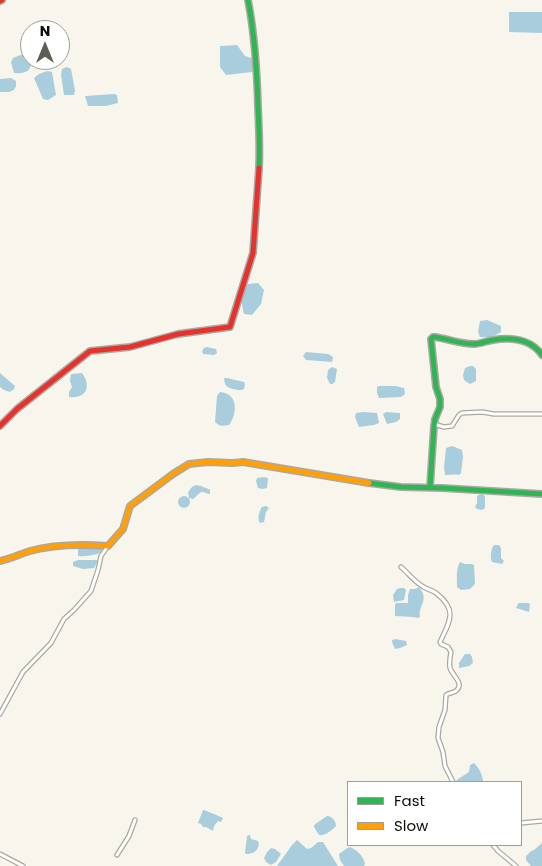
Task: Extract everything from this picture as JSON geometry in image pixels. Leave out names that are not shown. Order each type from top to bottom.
[{"type":"street","points":[[0,426],[90,351],[130,347],[178,334],[230,327],[253,253],[260,151],[258,68],[248,0]]},
{"type":"street","points":[[430,487],[434,424],[440,407],[431,339],[433,337],[475,344],[496,340],[520,340],[531,343],[540,350],[542,355]]},
{"type":"street","points":[[434,424],[444,427],[452,426],[462,413],[542,414]]},
{"type":"street","points":[[0,714],[23,672],[51,643],[64,619],[91,591],[101,556],[123,529],[130,506],[189,464],[243,462],[402,487],[542,494]]},
{"type":"street","points":[[0,561],[22,553],[55,546],[90,544],[108,546]]},
{"type":"street","points":[[401,567],[421,585],[443,599],[450,611],[450,622],[440,642],[448,647],[451,652],[450,670],[459,682],[459,689],[446,695],[444,716],[438,732],[444,762],[453,781]]},
{"type":"street","points":[[117,855],[128,839],[135,820]]},
{"type":"street","points":[[522,823],[542,821]]},
{"type":"street","points":[[494,846],[516,866]]},
{"type":"street","points":[[0,854],[23,866]]},
{"type":"water","points":[[509,12],[542,12],[542,33],[509,32]]},
{"type":"water","points":[[237,45],[245,56],[252,58],[255,68],[252,72],[226,75],[220,67],[220,46]]},
{"type":"water","points":[[20,55],[20,70],[29,70],[14,73],[11,62],[13,58]]},
{"type":"water","points":[[71,69],[75,90],[74,95],[64,95],[62,70]]},
{"type":"water","points":[[47,71],[52,72],[56,95],[48,100],[43,99],[34,78]]},
{"type":"water","points":[[11,78],[16,81],[14,90],[0,92],[0,79]]},
{"type":"water","points":[[117,95],[118,103],[106,106],[88,106],[85,96]]},
{"type":"water","points":[[258,283],[264,290],[261,304],[252,315],[244,314],[242,295],[248,284]]},
{"type":"water","points":[[487,320],[501,326],[501,332],[490,337],[480,337],[478,332],[480,321]]},
{"type":"water","points":[[207,347],[216,349],[217,353],[214,355],[203,354],[202,351]]},
{"type":"water","points":[[306,352],[328,354],[333,357],[332,362],[306,360],[303,356]]},
{"type":"water","points":[[470,366],[476,369],[476,381],[470,384],[464,380],[463,375],[465,368]]},
{"type":"water","points":[[332,367],[337,369],[335,382],[330,384],[327,378],[328,370]]},
{"type":"water","points":[[0,373],[15,386],[10,392],[0,387]]},
{"type":"water","points":[[82,373],[87,383],[86,391],[80,396],[69,397],[72,387],[70,381],[71,374]]},
{"type":"water","points":[[224,378],[244,382],[244,389],[229,388],[225,384]]},
{"type":"water","points":[[377,387],[404,388],[405,394],[401,397],[379,398]]},
{"type":"water","points":[[220,392],[230,396],[235,404],[234,415],[229,425],[222,426],[215,422],[217,396]]},
{"type":"water","points":[[386,412],[400,413],[400,419],[387,424],[383,414]]},
{"type":"water","points":[[356,413],[377,413],[379,423],[359,427],[355,417]]},
{"type":"water","points":[[452,446],[462,450],[461,473],[459,475],[445,475],[446,448]]},
{"type":"water","points":[[257,478],[268,478],[267,488],[258,488]]},
{"type":"water","points":[[196,485],[209,489],[210,494],[202,492],[193,499],[189,498],[188,492]]},
{"type":"water","points":[[481,494],[485,497],[485,508],[482,510],[475,507],[477,496]]},
{"type":"water","points":[[182,496],[186,496],[190,502],[186,508],[182,508],[178,504],[178,500]]},
{"type":"water","points":[[266,506],[269,508],[264,522],[260,523],[260,511],[262,507]]},
{"type":"water","points":[[495,545],[499,545],[501,548],[501,558],[504,561],[502,564],[492,562],[491,552]]},
{"type":"water","points":[[91,546],[102,550],[100,553],[78,556],[78,548]]},
{"type":"water","points":[[78,560],[98,561],[94,568],[83,569],[73,566],[73,562]]},
{"type":"water","points":[[460,562],[474,565],[475,584],[470,589],[461,590],[457,587],[457,571]]},
{"type":"water","points":[[419,587],[424,596],[420,617],[395,616],[396,603],[408,603],[410,589]]},
{"type":"water","points":[[400,588],[406,590],[404,600],[394,602],[393,595]]},
{"type":"water","points":[[519,603],[530,604],[529,612],[516,608]]},
{"type":"water","points":[[392,640],[406,641],[407,645],[395,649]]},
{"type":"water","points":[[465,654],[470,654],[473,663],[459,668],[459,663]]},
{"type":"water","points":[[474,763],[478,767],[483,781],[456,781],[469,772],[470,765]]},
{"type":"water","points":[[203,810],[223,818],[221,822],[218,821],[214,826],[213,831],[198,823]]},
{"type":"water","points":[[327,816],[333,819],[336,826],[326,834],[319,835],[314,825]]},
{"type":"water","points":[[250,835],[251,839],[258,841],[259,844],[254,852],[246,854],[247,836]]},
{"type":"water","points":[[297,840],[307,849],[318,842],[323,842],[338,866],[277,866]]},
{"type":"water","points":[[542,843],[542,866],[531,866],[526,860],[526,856]]},
{"type":"water","points":[[349,847],[362,856],[364,866],[344,866],[339,854]]},
{"type":"water","points":[[271,848],[281,854],[276,862],[271,865],[264,858]]},
{"type":"traffic: fast","points":[[248,0],[256,67],[259,168]]},
{"type":"traffic: fast","points":[[430,487],[434,426],[440,407],[431,339],[435,337],[474,344],[490,340],[514,339],[532,345],[542,355]]},
{"type":"traffic: fast","points":[[369,483],[401,487],[542,494]]},
{"type":"traffic: slow","points":[[0,561],[49,547],[78,545],[108,546],[123,529],[130,506],[189,464],[243,462],[369,483]]},
{"type":"traffic: jam","points":[[0,426],[17,409],[90,351],[130,347],[178,334],[230,327],[253,253],[259,168]]}]
